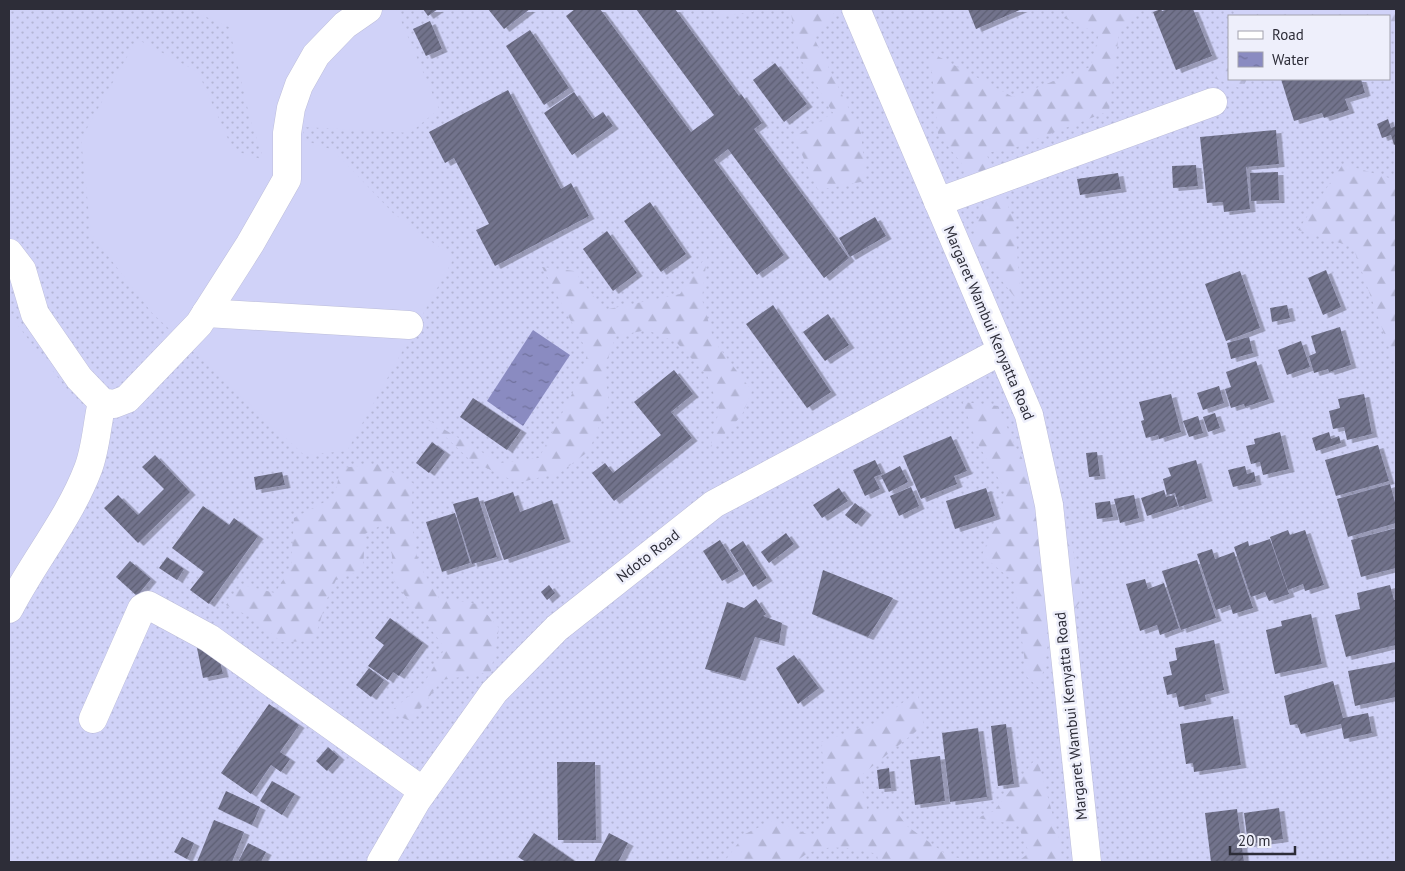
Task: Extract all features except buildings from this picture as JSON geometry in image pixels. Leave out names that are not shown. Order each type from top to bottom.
[{"type":"street","points":[[9,253],[22,270],[35,314],[79,378],[102,402],[114,404],[127,398],[193,330],[206,313],[287,179],[287,134],[291,108],[299,85],[316,55],[345,25],[368,9]]},
{"type":"street","name":"Margaret Wambui Kenyatta Road","points":[[856,9],[1029,415],[1049,505],[1087,862]]},
{"type":"street","points":[[938,202],[1213,102]]},
{"type":"street","points":[[206,313],[409,325]]},
{"type":"street","name":"Ndoto Road","points":[[381,862],[423,792],[494,692],[557,628],[714,504],[1002,351]]},
{"type":"street","points":[[9,608],[25,578],[71,504],[89,468],[102,402]]},
{"type":"street","points":[[93,719],[142,608],[148,605],[209,638],[423,792]]},
{"type":"green space","points":[[9,9],[1396,9],[1396,862],[9,862]]},
{"type":"green space","points":[[188,9],[396,9],[439,109],[410,133],[303,127],[304,140],[333,150],[393,213],[454,258],[347,451],[304,455],[152,313],[91,234],[81,139],[137,39],[198,72],[233,150],[264,160],[250,119],[229,27]]},
{"type":"green space","points":[[712,9],[754,9],[753,12],[719,16]]},
{"type":"green space","points":[[790,9],[837,9],[814,38],[861,133],[866,181],[818,190],[794,137],[833,113],[800,58]]},
{"type":"green space","points":[[1073,9],[1143,9],[1119,33],[1109,111],[1014,148],[986,153],[1015,223],[1021,305],[971,242],[987,195],[938,134],[930,52],[1013,97],[1090,67],[1099,34],[1064,18]]},
{"type":"green space","points":[[1232,9],[1396,9],[1396,32],[1390,30],[1390,15],[1235,15]]},
{"type":"green space","points":[[1228,57],[1228,80],[1246,80],[1242,89],[1214,78]]},
{"type":"green space","points":[[1343,164],[1396,180],[1396,367],[1353,247],[1298,230]]},
{"type":"green space","points":[[707,255],[702,299],[714,341],[752,391],[742,415],[710,450],[719,409],[707,375],[676,342],[647,330],[616,336],[604,369],[609,402],[589,451],[561,472],[518,483],[470,460],[427,419],[500,463],[539,458],[573,392],[588,353],[542,267],[574,271],[604,310],[680,294]]},
{"type":"green space","points":[[9,314],[96,427],[9,609]]},
{"type":"green space","points":[[963,402],[998,406],[1017,450],[1070,536],[1083,598],[1048,644],[1040,689],[1027,677],[1014,582],[982,555],[1007,493],[976,441]]},
{"type":"green space","points":[[377,464],[413,483],[411,519],[418,563],[439,598],[478,604],[499,628],[491,672],[442,680],[411,721],[389,713],[424,683],[445,648],[394,581],[389,521],[365,534],[363,570],[336,580],[327,599],[314,641],[281,642],[255,619],[226,605],[243,585],[275,593],[291,567],[294,518],[334,497],[341,468]]},
{"type":"green space","points":[[917,692],[924,725],[859,777],[867,809],[896,811],[907,826],[947,855],[973,862],[878,862],[877,854],[845,848],[824,848],[805,855],[796,862],[724,862],[745,834],[774,820],[811,836],[831,823],[821,742],[875,723]]},
{"type":"green space","points":[[1037,757],[1059,838],[1060,862],[1017,862],[1029,853],[1018,825],[977,818],[994,811]]},
{"type":"water","points":[[533,330],[570,355],[523,426],[487,401]]}]
